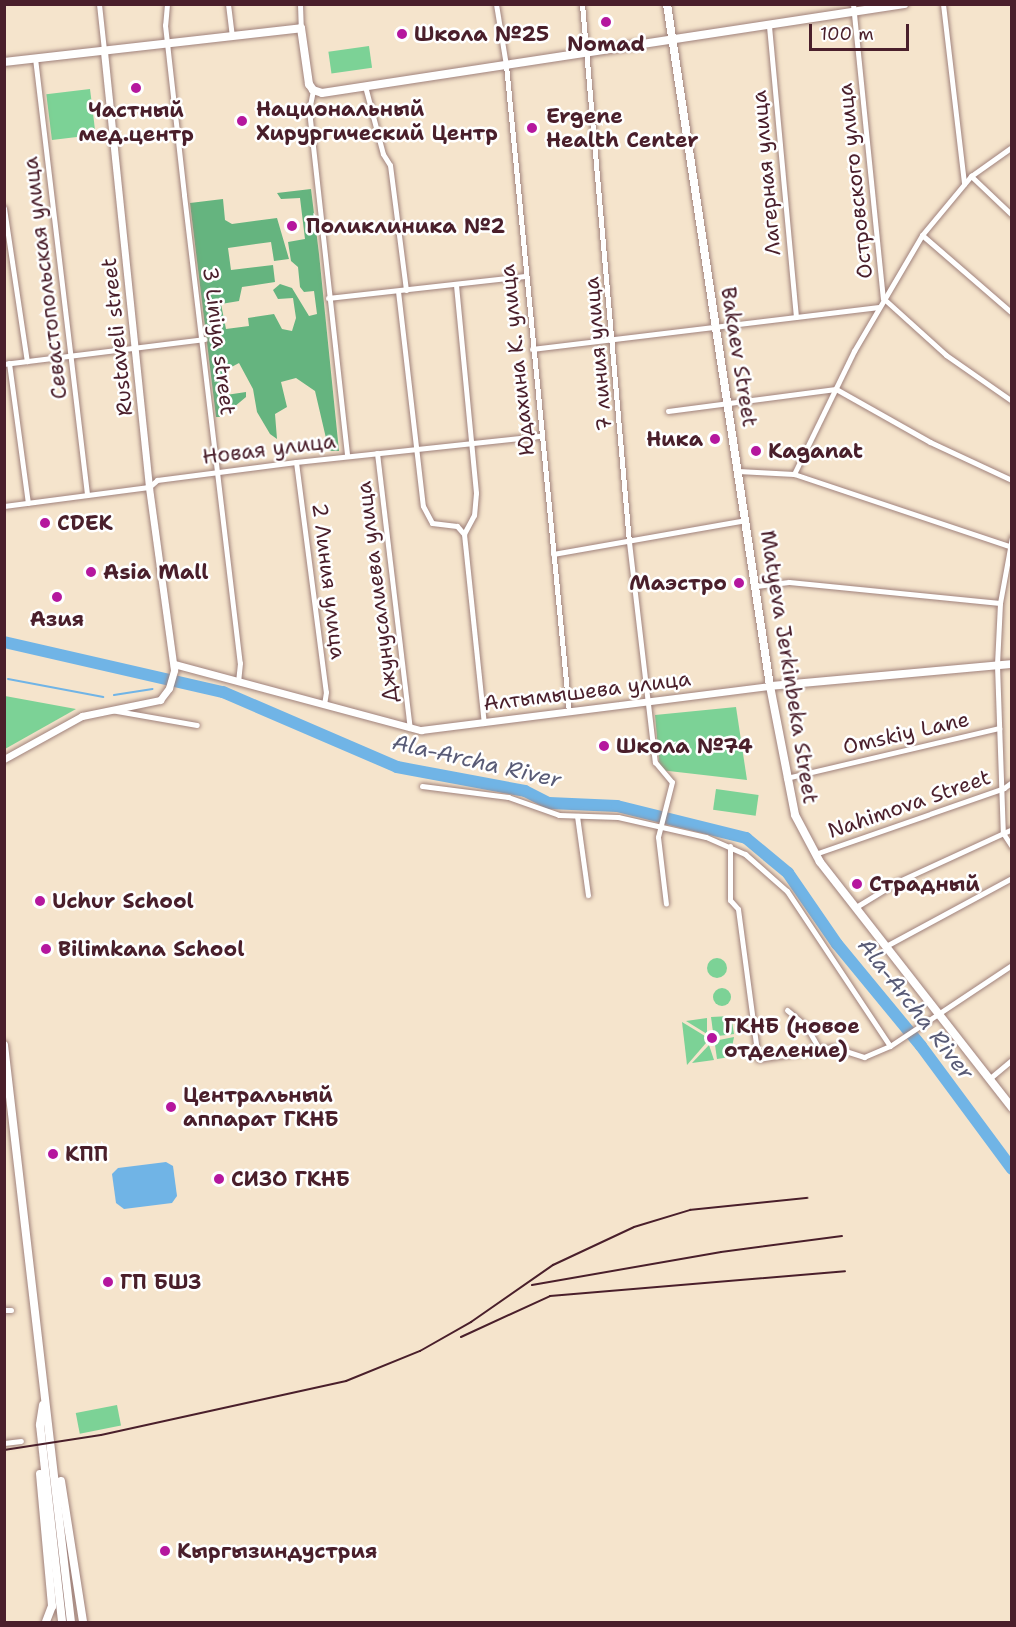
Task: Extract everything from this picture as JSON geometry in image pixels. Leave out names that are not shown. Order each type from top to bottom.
[{"type":"main road","name":"Bakaev Street","points":[[667,4],[746,520]]},
{"type":"main road","points":[[4,62],[301,28],[313,90],[322,93],[769,26],[854,8],[904,4]]},
{"type":"main road","name":"Matyeva Jerkinbeka Street","points":[[746,520],[770,686],[795,815],[815,854],[1011,1108]]},
{"type":"main road","name":"Алтымышева улица","points":[[770,686],[1011,664]]},
{"type":"main road","points":[[4,1045],[43,1402],[40,1425],[62,1623]]},
{"type":"main road","points":[[43,1402],[51,1424],[71,1623]]},
{"type":"main road","points":[[53,1455],[60,1471],[83,1623]]},
{"type":"main road","points":[[43,1456],[41,1501],[52,1612],[46,1623]]},
{"type":"street","name":"Rustaveli street","points":[[99,4],[149,487],[174,667]]},
{"type":"street","name":"3 Liniya street","points":[[167,4],[167,42],[219,472],[240,663],[238,681]]},
{"type":"street","points":[[228,4],[232,35]]},
{"type":"street","points":[[300,4],[301,28]]},
{"type":"street","name":"Юдахина К. улица","points":[[496,4],[506,65],[569,712]]},
{"type":"street","name":"7 линия улица","points":[[582,4],[614,339],[629,542],[650,702],[655,762],[672,782],[661,827]]},
{"type":"street","points":[[942,4],[964,184]]},
{"type":"street","name":"Островского улица","points":[[854,8],[884,298],[946,355],[1011,401]]},
{"type":"street","name":"Лагерная улица","points":[[769,26],[796,317]]},
{"type":"street","name":"Севастопольская улица","points":[[35,58],[87,495]]},
{"type":"street","points":[[365,86],[383,154],[390,165],[406,290]]},
{"type":"street","name":"Джунусалиева улица","points":[[313,90],[309,110],[347,456]]},
{"type":"street","points":[[794,474],[878,307],[922,236],[971,176],[1011,147]]},
{"type":"street","points":[[971,176],[1011,215]]},
{"type":"street","points":[[4,208],[27,361]]},
{"type":"street","points":[[922,236],[1011,313]]},
{"type":"street","points":[[328,298],[525,276]]},
{"type":"street","points":[[456,285],[476,493],[474,515],[464,534]]},
{"type":"street","points":[[399,291],[426,516],[432,523],[458,526],[464,534],[484,723]]},
{"type":"street","points":[[532,349],[878,307]]},
{"type":"street","points":[[28,503],[7,364],[204,339]]},
{"type":"street","points":[[668,411],[836,389],[930,442],[1011,480]]},
{"type":"street","name":"Новая улица","points":[[4,506],[149,487],[157,480],[347,456],[541,436]]},
{"type":"street","name":"Джунусалиева улица","points":[[377,453],[410,728]]},
{"type":"street","name":"2 Линия улица","points":[[296,462],[326,692],[324,704]]},
{"type":"street","points":[[738,471],[794,474],[1010,546]]},
{"type":"street","points":[[553,554],[746,520]]},
{"type":"street","points":[[1011,537],[1000,603],[997,665],[1004,788],[1003,833],[1011,847]]},
{"type":"street","points":[[756,586],[789,582],[1000,603]]},
{"type":"street","points":[[4,759],[70,721],[110,709],[156,702],[169,688],[174,667]]},
{"type":"street","name":"Алтымышева улица","points":[[174,667],[238,681],[410,728],[484,723],[770,686]]},
{"type":"street","points":[[110,709],[120,714],[197,725]]},
{"type":"street","name":"Omskiy Lane","points":[[786,778],[999,728]]},
{"type":"street","name":"Nahimova Street","points":[[815,854],[1004,788],[1011,782]]},
{"type":"street","points":[[422,786],[498,795],[553,813],[618,818],[730,846],[756,861],[787,891],[890,1046]]},
{"type":"street","points":[[577,816],[588,895]]},
{"type":"street","points":[[661,827],[657,837],[666,904]]},
{"type":"street","points":[[856,907],[897,882],[1011,829]]},
{"type":"street","points":[[730,846],[730,900],[738,909],[758,1059],[818,1047],[833,1047],[864,1057],[900,1041],[921,1028],[1011,965]]},
{"type":"street","points":[[886,946],[1011,878]]},
{"type":"street","points":[[787,1010],[806,1026],[818,1047]]},
{"type":"street","points":[[989,1079],[1011,1060]]},
{"type":"street","points":[[4,1443],[21,1441]]},
{"type":"green space","points":[[369,46],[372,68],[331,73],[328,52]]},
{"type":"green space","points":[[90,89],[96,135],[52,140],[46,94]]},
{"type":"green space","points":[[311,189],[339,451],[329,451],[315,391],[296,378],[281,382],[287,407],[275,414],[277,439],[270,434],[257,412],[253,389],[239,363],[224,371],[219,388],[226,395],[246,392],[246,397],[234,407],[220,409],[220,417],[216,417],[190,203],[223,199],[225,220],[232,224],[277,218],[289,259],[274,261],[271,242],[228,248],[231,270],[273,265],[275,282],[242,287],[239,301],[221,304],[226,329],[249,326],[248,318],[274,314],[282,329],[292,331],[296,318],[293,298],[278,299],[273,290],[280,284],[292,288],[309,316],[317,314],[314,291],[304,292],[300,287],[298,267],[291,261],[288,242],[305,239],[300,198],[281,199],[277,193]]},
{"type":"green space","points":[[5,696],[76,709],[5,749]]},
{"type":"green space","points":[[736,707],[747,780],[660,770],[655,715]]},
{"type":"green space","points":[[716,789],[759,795],[756,816],[713,810]]},
{"type":"green space","points":[[717,958],[724,961],[727,968],[724,975],[717,978],[710,975],[707,968],[710,961]]},
{"type":"green space","points":[[722,988],[728,991],[731,997],[728,1003],[722,1006],[716,1003],[713,997],[716,991]]},
{"type":"green space","points":[[731,1016],[734,1034],[718,1036],[713,1032],[711,1017]]},
{"type":"green space","points":[[707,1018],[707,1034],[686,1021]]},
{"type":"green space","points":[[682,1022],[705,1036],[706,1043],[687,1065]]},
{"type":"green space","points":[[734,1037],[730,1057],[717,1059],[715,1045],[719,1040]]},
{"type":"green space","points":[[709,1045],[714,1060],[692,1063]]},
{"type":"green space","points":[[117,1405],[121,1426],[80,1434],[76,1413]]},
{"type":"water","points":[[166,1162],[173,1166],[177,1196],[172,1203],[124,1209],[116,1203],[112,1174],[118,1168]]},
{"type":"waterway","name":"Ala-Archa River","points":[[4,642],[223,692],[397,767],[525,791],[549,803],[617,806],[746,838],[788,873],[837,944],[921,1046],[1012,1169]]},
{"type":"waterway","points":[[8,679],[103,697]]},
{"type":"waterway","points":[[114,695],[153,689]]},
{"type":"railway","points":[[4,1450],[101,1435],[346,1381],[420,1351],[471,1322],[553,1265],[634,1227],[690,1210],[807,1198]]},
{"type":"railway","points":[[532,1285],[721,1252],[842,1236]]},
{"type":"railway","points":[[461,1337],[550,1296],[845,1271]]},
{"type":"place","name":"Nomad","points":[[606,22]]},
{"type":"place","name":"Школа №25","points":[[402,34]]},
{"type":"place","name":"Частный мед.центр","points":[[136,88]]},
{"type":"place","name":"Национальный Хирургический Центр","points":[[242,121]]},
{"type":"place","name":"Ergene Health Center","points":[[532,128]]},
{"type":"place","name":"Поликлиника №2","points":[[292,226]]},
{"type":"place","name":"Ника","points":[[715,439]]},
{"type":"place","name":"Kaganat","points":[[756,451]]},
{"type":"place","name":"CDEK","points":[[45,523]]},
{"type":"place","name":"Asia Mall","points":[[91,572]]},
{"type":"place","name":"Маэстро","points":[[739,583]]},
{"type":"place","name":"Азия","points":[[57,597]]},
{"type":"place","name":"Школа №74","points":[[604,746]]},
{"type":"place","name":"Страдный","points":[[857,884]]},
{"type":"place","name":"Uchur School","points":[[40,901]]},
{"type":"place","name":"Bilimkana School","points":[[46,949]]},
{"type":"place","name":"ГКНБ (новое отделение)","points":[[712,1038]]},
{"type":"place","name":"Центральный аппарат ГКНБ","points":[[171,1107]]},
{"type":"place","name":"КПП","points":[[53,1154]]},
{"type":"place","name":"СИЗО ГКНБ","points":[[219,1179]]},
{"type":"place","name":"ГП БШЗ","points":[[108,1282]]},
{"type":"place","name":"Кыргызиндустрия","points":[[165,1551]]}]
